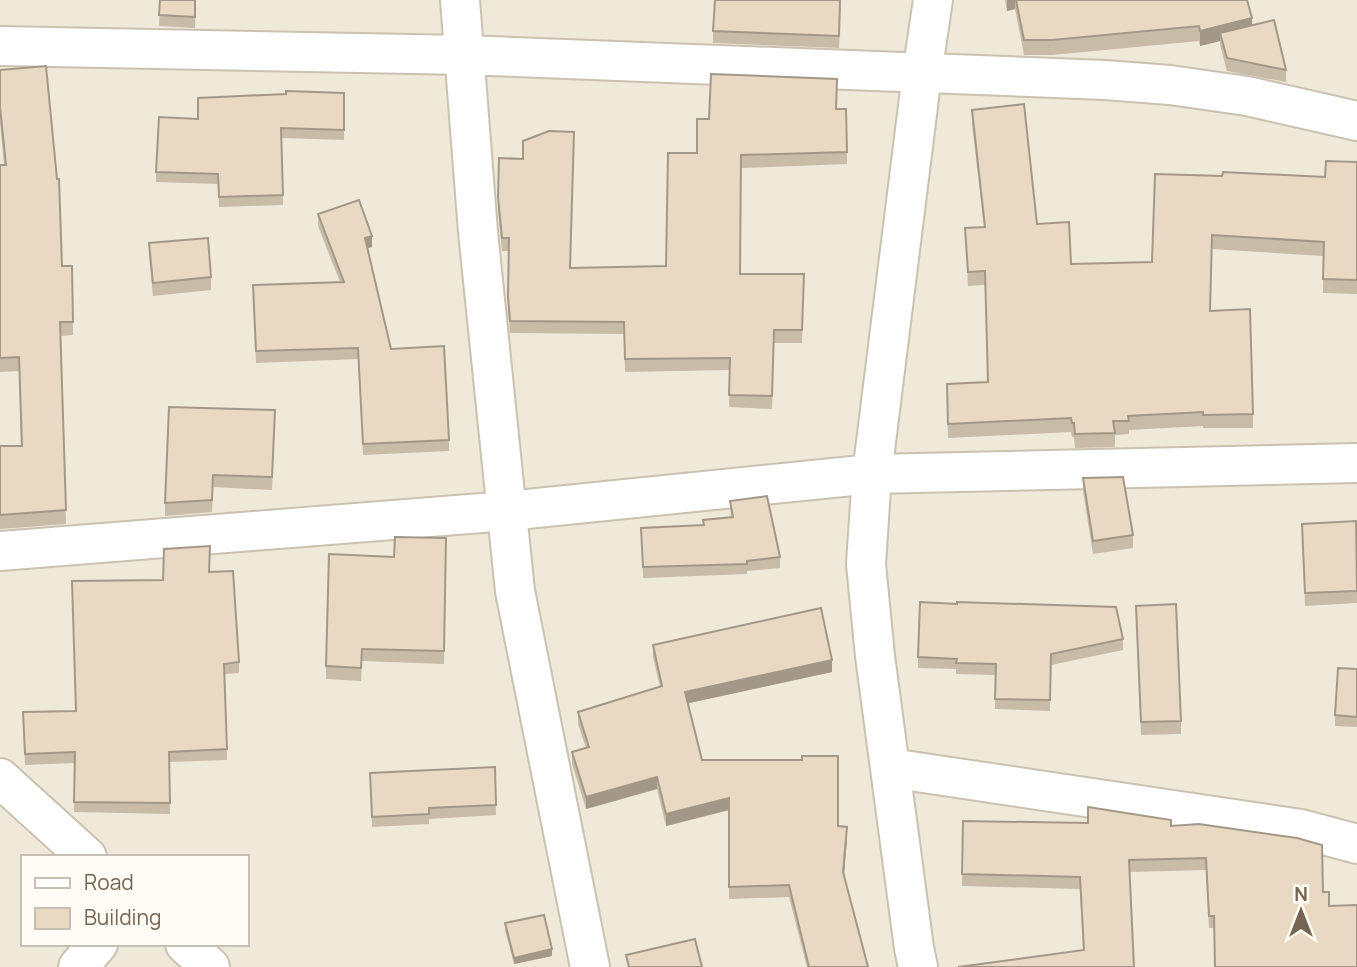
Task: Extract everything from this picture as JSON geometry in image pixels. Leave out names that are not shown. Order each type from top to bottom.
[{"type":"street","points":[[460,0],[478,232],[515,591],[590,967]]},
{"type":"street","points":[[918,967],[874,656],[866,564],[872,474],[933,0]]},
{"type":"street","points":[[0,46],[464,55],[1105,80],[1170,85],[1247,96],[1357,121]]},
{"type":"street","points":[[0,551],[507,511],[872,474],[1357,463]]},
{"type":"street","points":[[890,768],[1301,829],[1357,844]]},
{"type":"street","points":[[0,778],[85,855]]},
{"type":"street","points":[[78,967],[96,946]]},
{"type":"street","points":[[187,946],[210,967]]},
{"type":"shaded area","points":[[0,0],[1357,0],[1357,967],[0,967]]},
{"type":"building","points":[[160,0],[195,0],[195,17],[159,15]]},
{"type":"building","points":[[715,0],[840,0],[839,36],[713,31]]},
{"type":"building","points":[[1016,0],[1247,0],[1252,18],[1200,31],[1199,26],[1052,40],[1024,40]]},
{"type":"building","points":[[1274,20],[1286,70],[1227,58],[1220,33]]},
{"type":"building","points":[[46,66],[59,179],[62,266],[72,266],[73,322],[60,322],[66,510],[0,515],[0,446],[22,446],[19,357],[0,358],[0,165],[6,165],[0,107],[0,70]]},
{"type":"building","points":[[711,74],[837,79],[836,109],[846,109],[847,152],[741,155],[740,274],[804,274],[802,330],[774,330],[772,396],[729,395],[730,358],[625,359],[624,322],[510,321],[509,238],[502,238],[498,197],[499,158],[523,159],[523,141],[549,131],[574,132],[570,268],[666,266],[668,153],[697,153],[697,119],[709,119]]},
{"type":"building","points":[[286,91],[344,93],[344,130],[281,128],[283,195],[219,197],[218,174],[156,172],[159,117],[198,119],[198,98],[286,94]]},
{"type":"building","points":[[1024,104],[1037,224],[1069,222],[1071,264],[1152,262],[1155,174],[1222,176],[1223,172],[1325,177],[1326,161],[1357,162],[1357,280],[1323,279],[1324,242],[1212,235],[1210,311],[1250,309],[1253,414],[1203,415],[1203,412],[1128,416],[1129,421],[1113,421],[1115,433],[1075,434],[1071,418],[948,424],[947,384],[988,382],[985,271],[968,272],[965,228],[985,227],[972,110]]},
{"type":"building","points":[[359,200],[372,236],[365,238],[391,349],[444,346],[449,440],[363,444],[358,348],[256,351],[253,285],[344,282],[318,214]]},
{"type":"building","points":[[208,238],[211,277],[153,283],[149,243]]},
{"type":"building","points":[[169,407],[275,410],[272,477],[213,475],[212,500],[165,503]]},
{"type":"building","points":[[1123,477],[1133,535],[1093,541],[1083,478]]},
{"type":"building","points":[[767,496],[780,557],[747,561],[747,564],[643,567],[641,528],[704,525],[703,520],[733,517],[730,501]]},
{"type":"building","points":[[1356,521],[1357,591],[1305,593],[1302,524]]},
{"type":"building","points":[[395,537],[446,538],[444,651],[362,649],[361,668],[326,666],[329,554],[394,557]]},
{"type":"building","points":[[210,546],[209,572],[233,571],[239,662],[224,664],[227,749],[169,752],[170,803],[74,802],[75,752],[25,754],[23,712],[76,711],[72,581],[163,580],[164,549]]},
{"type":"building","points":[[920,602],[1116,607],[1123,639],[1051,654],[1050,700],[995,699],[996,664],[956,663],[957,659],[918,657]]},
{"type":"building","points":[[1176,604],[1181,721],[1141,722],[1136,606]]},
{"type":"building","points":[[821,608],[832,660],[685,692],[702,760],[802,760],[802,756],[838,756],[838,826],[847,827],[843,872],[868,967],[809,967],[789,885],[729,887],[729,798],[666,814],[657,777],[586,797],[572,752],[589,747],[578,712],[662,686],[653,645]]},
{"type":"building","points":[[1338,668],[1357,669],[1357,717],[1335,715]]},
{"type":"building","points":[[495,767],[496,805],[429,808],[429,814],[372,817],[370,773]]},
{"type":"building","points":[[1088,807],[1171,820],[1171,826],[1199,824],[1297,838],[1322,845],[1323,892],[1329,892],[1329,906],[1357,905],[1357,967],[1215,967],[1214,916],[1209,916],[1206,858],[1129,860],[1134,967],[958,967],[1084,950],[1080,877],[962,874],[963,821],[1088,823]]},
{"type":"building","points":[[544,915],[552,949],[514,958],[505,923]]},
{"type":"building","points":[[695,939],[702,967],[629,967],[626,955]]}]
